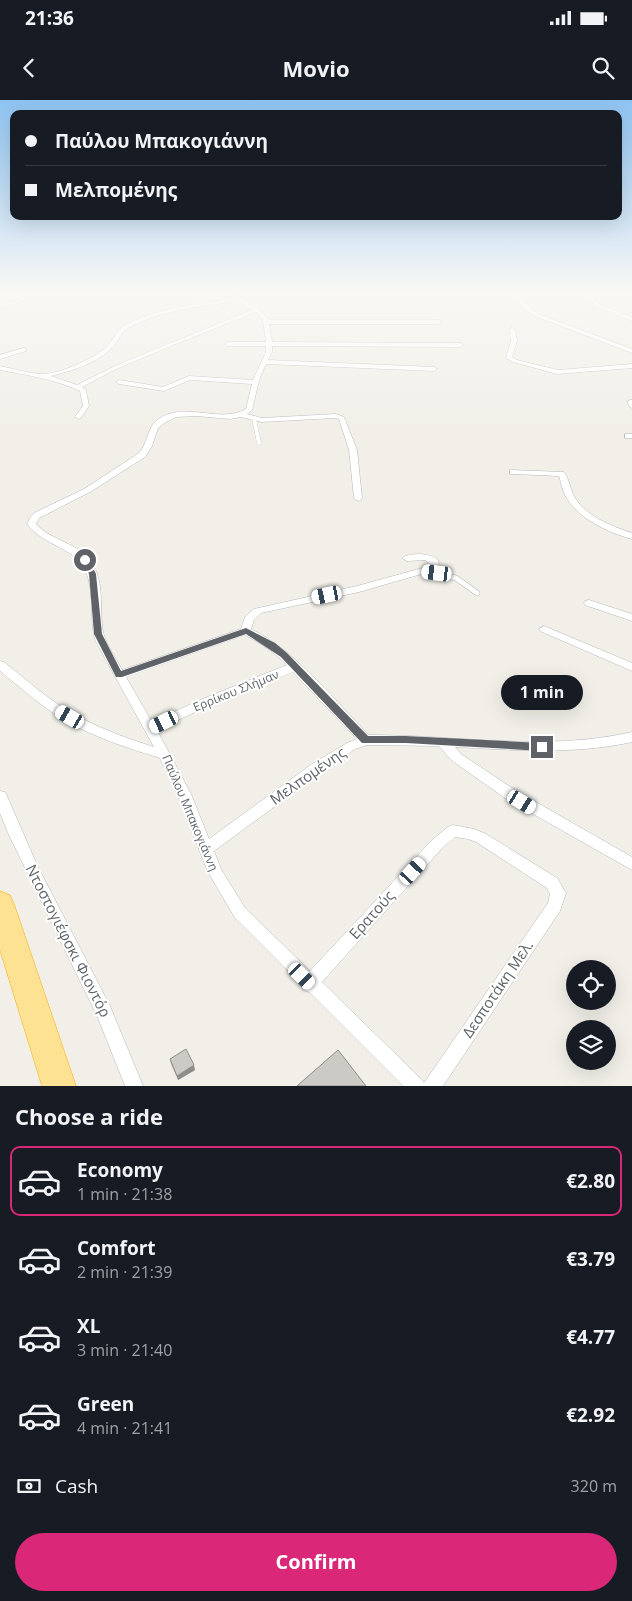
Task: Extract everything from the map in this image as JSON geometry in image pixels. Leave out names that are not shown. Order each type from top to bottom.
[{"type":"highway","points":[[0,904],[59,1086]]},
{"type":"street","points":[[43,376],[69,368],[100,354],[115,339]]},
{"type":"street","points":[[174,343],[184,339]]},
{"type":"street","points":[[241,415],[250,407],[255,382],[270,350],[269,339]]},
{"type":"street","points":[[514,339],[509,356],[515,361],[543,366],[557,372],[632,366]]},
{"type":"street","points":[[603,339],[632,352]]},
{"type":"street","points":[[228,344],[460,345]]},
{"type":"street","points":[[0,357],[24,350]]},
{"type":"street","points":[[265,362],[434,369]]},
{"type":"street","points":[[78,387],[119,366]]},
{"type":"street","points":[[0,368],[43,376],[78,387],[84,392],[86,406],[79,417]]},
{"type":"street","points":[[119,382],[164,389],[189,378],[255,382]]},
{"type":"street","name":"Παύλου Μπακογιάννη","points":[[241,415],[222,417],[188,412],[166,418],[154,428],[148,448],[144,454],[86,491],[44,511],[31,521],[32,526],[73,551],[88,564],[95,589],[98,634],[165,755],[184,794],[215,872],[240,913],[309,984],[416,1086]]},
{"type":"street","points":[[241,415],[254,419],[334,416],[342,418],[353,450],[358,498]]},
{"type":"street","points":[[513,472],[561,474],[570,495],[583,513],[598,523],[632,536]]},
{"type":"street","points":[[246,631],[246,623],[258,611],[359,589],[421,572],[432,567],[433,560],[427,557],[407,558]]},
{"type":"street","points":[[589,603],[632,618]]},
{"type":"street","points":[[544,628],[632,667]]},
{"type":"street","points":[[119,675],[246,631],[272,645],[366,740]]},
{"type":"street","points":[[0,665],[56,709],[85,726],[116,739],[165,755]]},
{"type":"street","name":"Ερρίκου Σλήμαν","points":[[150,728],[204,703],[294,667]]},
{"type":"street","name":"Μελπομένης","points":[[206,850],[317,768],[351,746],[366,740],[388,739],[562,747],[606,743],[632,737]]},
{"type":"street","points":[[442,742],[456,757],[510,794],[632,864]]},
{"type":"street","name":"Ντοστογιέφσκι Φιοντόρ","points":[[0,796],[27,859],[111,1028],[134,1086]]},
{"type":"street","name":"Δεσποτάκη Μελ.","points":[[432,1086],[555,906],[558,897],[557,889],[547,879],[482,838],[459,830]]},
{"type":"street","name":"Ερατούς","points":[[309,984],[441,840],[449,833],[459,830]]},
{"type":"lane","points":[[119,366],[174,343]]},
{"type":"lane","points":[[254,419],[259,442]]},
{"type":"lane","points":[[421,572],[456,578],[477,593]]},
{"type":"building","points":[[186,1049],[194,1065],[177,1076],[170,1059]]},
{"type":"building","points":[[338,1050],[366,1086],[297,1086]]},
{"type":"route","points":[[85,560],[91,569],[95,589],[96,628],[102,645],[119,675],[246,631],[272,645],[284,655],[366,740],[388,739],[542,747]]}]
